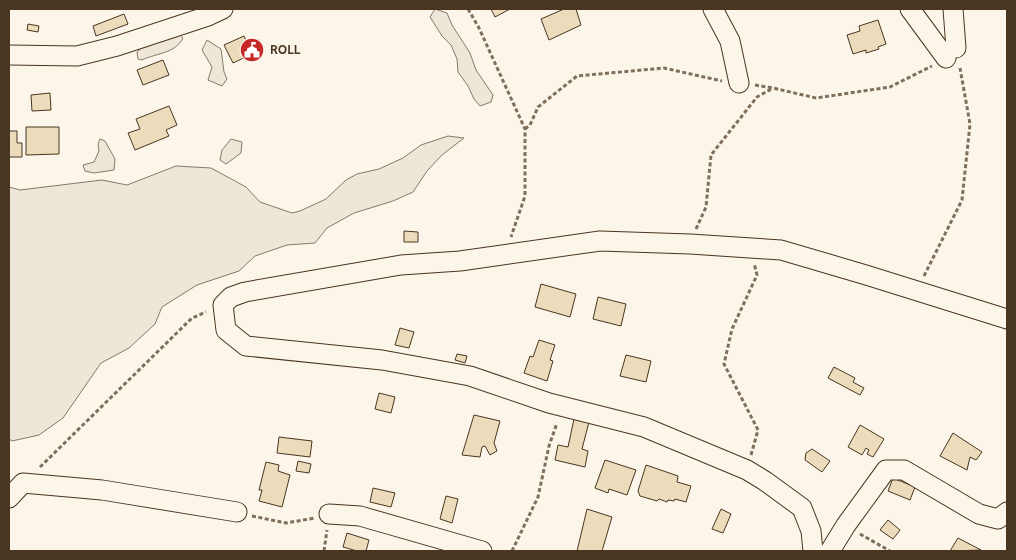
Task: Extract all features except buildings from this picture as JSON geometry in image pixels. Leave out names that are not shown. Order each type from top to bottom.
[{"type":"street","points":[[9,55],[77,56],[117,46],[199,19],[223,9]]},
{"type":"street","points":[[713,9],[730,41],[739,83]]},
{"type":"street","points":[[910,9],[951,53]]},
{"type":"street","points":[[951,53],[953,9]]},
{"type":"street","points":[[813,551],[811,531],[802,508],[766,481],[747,470],[644,427],[549,403],[470,376],[382,360],[246,346],[226,330],[223,305],[231,297],[246,292],[401,265],[460,261],[600,241],[781,250],[1007,319]]},
{"type":"street","points":[[830,551],[846,525],[886,470],[904,470],[979,514],[998,519],[1007,512]]},
{"type":"street","points":[[9,498],[23,483],[102,490],[237,512]]},
{"type":"street","points":[[329,514],[360,516],[482,551]]},
{"type":"path","points":[[468,9],[479,28],[525,129],[526,196],[505,254]]},
{"type":"path","points":[[916,291],[962,200],[970,124],[951,53]]},
{"type":"path","points":[[690,244],[706,207],[711,155],[757,97],[773,88]]},
{"type":"path","points":[[747,470],[758,430],[724,364],[732,329],[757,275],[751,248]]},
{"type":"path","points":[[23,483],[192,318],[223,305]]},
{"type":"path","points":[[512,551],[538,497],[549,446],[559,418],[549,403]]},
{"type":"path","points":[[237,512],[286,523],[306,521],[329,514]]},
{"type":"path","points":[[846,525],[890,551]]},
{"type":"shaded area","points":[[435,9],[447,13],[452,25],[470,53],[476,70],[493,95],[491,102],[480,106],[474,99],[458,72],[457,59],[451,45],[442,36],[430,17]]},
{"type":"shaded area","points":[[180,35],[183,38],[180,43],[170,50],[142,60],[138,59],[137,52],[146,45]]},
{"type":"shaded area","points":[[207,40],[221,49],[224,72],[227,79],[222,86],[208,80],[212,67],[202,50]]},
{"type":"shaded area","points":[[448,136],[464,138],[442,155],[427,171],[413,192],[393,201],[354,213],[327,228],[315,243],[287,245],[255,256],[239,271],[197,285],[162,307],[155,324],[129,348],[101,363],[63,418],[39,435],[12,441],[9,439],[9,187],[20,190],[102,180],[127,185],[176,166],[211,168],[246,187],[260,202],[292,213],[326,199],[346,180],[357,174],[379,169],[403,158],[421,145]]},
{"type":"shaded area","points":[[100,139],[105,141],[115,159],[114,170],[94,173],[85,171],[83,165],[94,162],[99,151],[98,144]]},
{"type":"shaded area","points":[[231,139],[242,142],[241,153],[226,164],[220,160],[222,150]]},
{"type":"place","name":"ROLL","points":[[252,50]]}]
